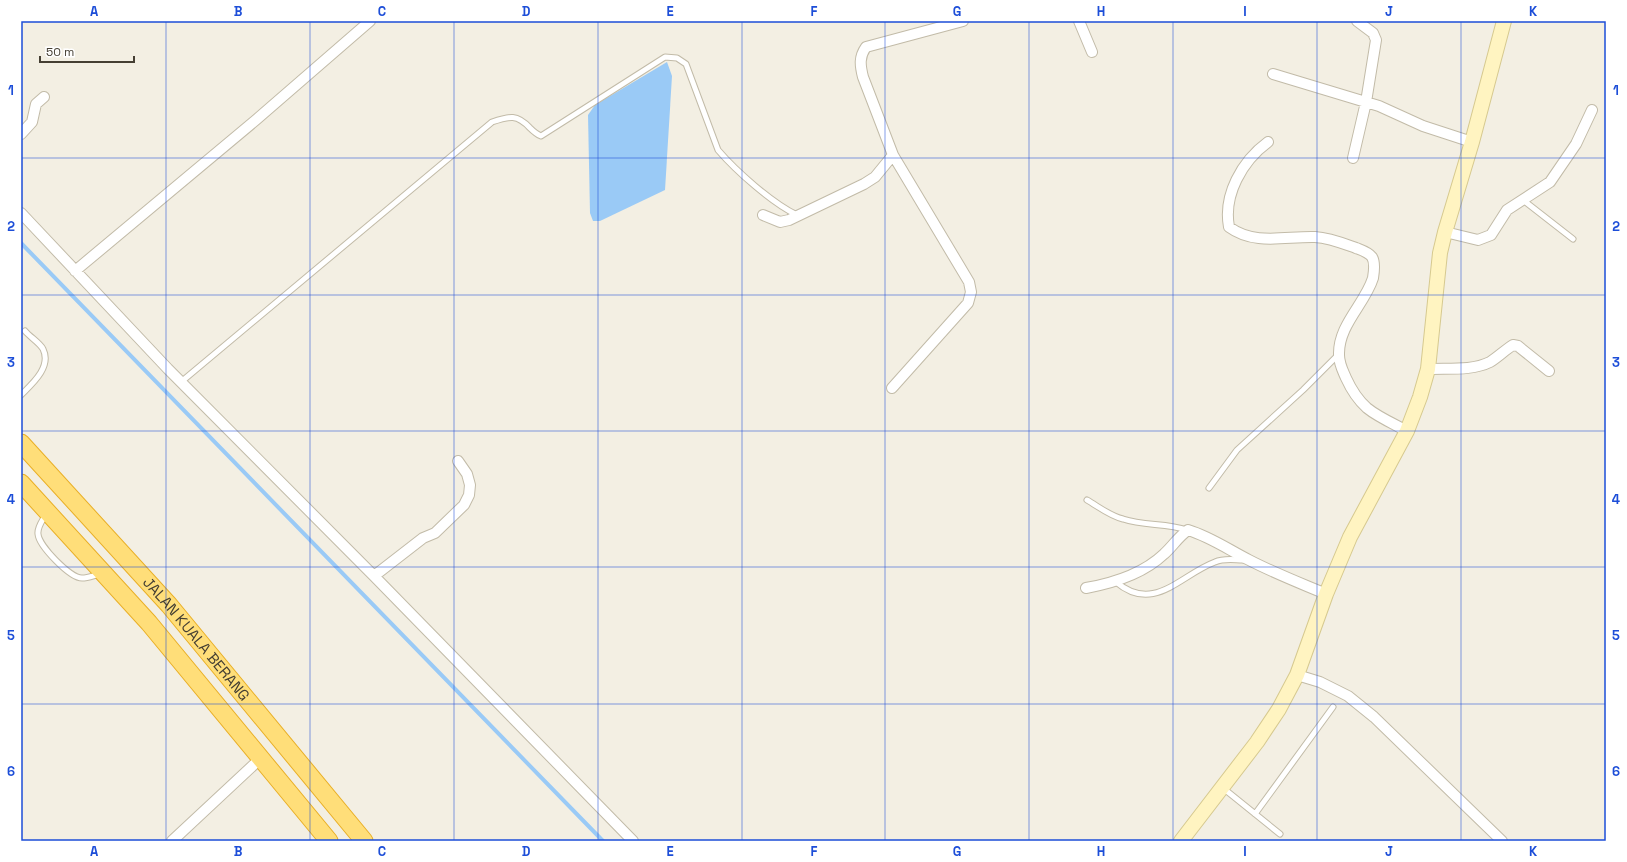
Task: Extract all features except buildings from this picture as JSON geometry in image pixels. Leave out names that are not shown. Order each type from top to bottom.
[{"type":"highway","points":[[21,433],[75,502]]},
{"type":"highway","name":"JALAN KUALA BERANG","points":[[21,443],[169,605],[364,841]]},
{"type":"highway","name":"JALAN KUALA BERANG","points":[[21,483],[149,622],[261,758],[323,839]]},
{"type":"main road","points":[[1181,841],[1257,742],[1280,709],[1297,675],[1326,594],[1350,537],[1407,431],[1420,397],[1428,369],[1440,253],[1472,142],[1504,21]]},
{"type":"street","points":[[75,271],[251,124],[370,21]]},
{"type":"street","points":[[892,388],[968,302],[971,292],[968,282],[893,155],[863,77],[860,64],[861,54],[866,47],[963,21]]},
{"type":"street","points":[[1079,21],[1092,52]]},
{"type":"street","points":[[1352,158],[1366,102],[1376,40],[1373,34],[1357,21]]},
{"type":"street","points":[[1273,74],[1366,102],[1423,126],[1472,142]]},
{"type":"street","points":[[21,134],[32,122],[36,104],[44,97]]},
{"type":"street","points":[[1445,232],[1478,240],[1491,235],[1507,210],[1550,182],[1576,144],[1592,110]]},
{"type":"street","points":[[1268,142],[1256,150],[1239,174],[1227,216],[1229,227],[1238,233],[1262,239],[1314,237],[1332,239],[1368,253],[1373,258],[1373,278],[1345,329],[1339,354],[1340,365],[1356,396],[1368,409],[1407,431]]},
{"type":"street","points":[[763,215],[780,222],[798,215],[864,184],[875,177],[893,155]]},
{"type":"street","points":[[21,213],[181,382],[374,576],[633,841]]},
{"type":"street","points":[[1428,369],[1470,368],[1481,365],[1491,361],[1513,345],[1518,346],[1550,371]]},
{"type":"street","points":[[374,576],[423,538],[435,533],[464,505],[469,495],[470,486],[467,474],[458,461]]},
{"type":"street","points":[[1086,588],[1116,582],[1151,565],[1165,553],[1180,535],[1188,530],[1213,539],[1278,574],[1326,594]]},
{"type":"street","points":[[1297,675],[1320,682],[1348,696],[1383,726],[1502,841]]},
{"type":"street","points":[[172,841],[261,758]]},
{"type":"lane","points":[[181,382],[492,122],[507,117],[514,117],[523,120],[536,134],[540,136],[665,57],[677,58],[686,64],[718,150],[728,161],[777,204],[798,215]]},
{"type":"lane","points":[[1523,200],[1573,239]]},
{"type":"lane","points":[[21,396],[42,371],[45,356],[43,348],[25,331]]},
{"type":"lane","points":[[1209,488],[1238,450],[1298,395],[1339,354]]},
{"type":"lane","points":[[1087,500],[1122,519],[1177,526],[1188,530]]},
{"type":"lane","points":[[48,512],[40,525],[38,534],[40,542],[67,572],[74,577],[83,578],[103,573]]},
{"type":"lane","points":[[1116,582],[1132,593],[1143,595],[1153,594],[1216,561],[1230,559],[1250,560]]},
{"type":"lane","points":[[1255,814],[1333,707]]},
{"type":"lane","points":[[1222,788],[1280,834]]},
{"type":"water","points":[[667,62],[672,76],[665,190],[600,221],[593,221],[590,213],[588,115],[595,105]]},
{"type":"waterway","points":[[21,243],[603,841]]}]
